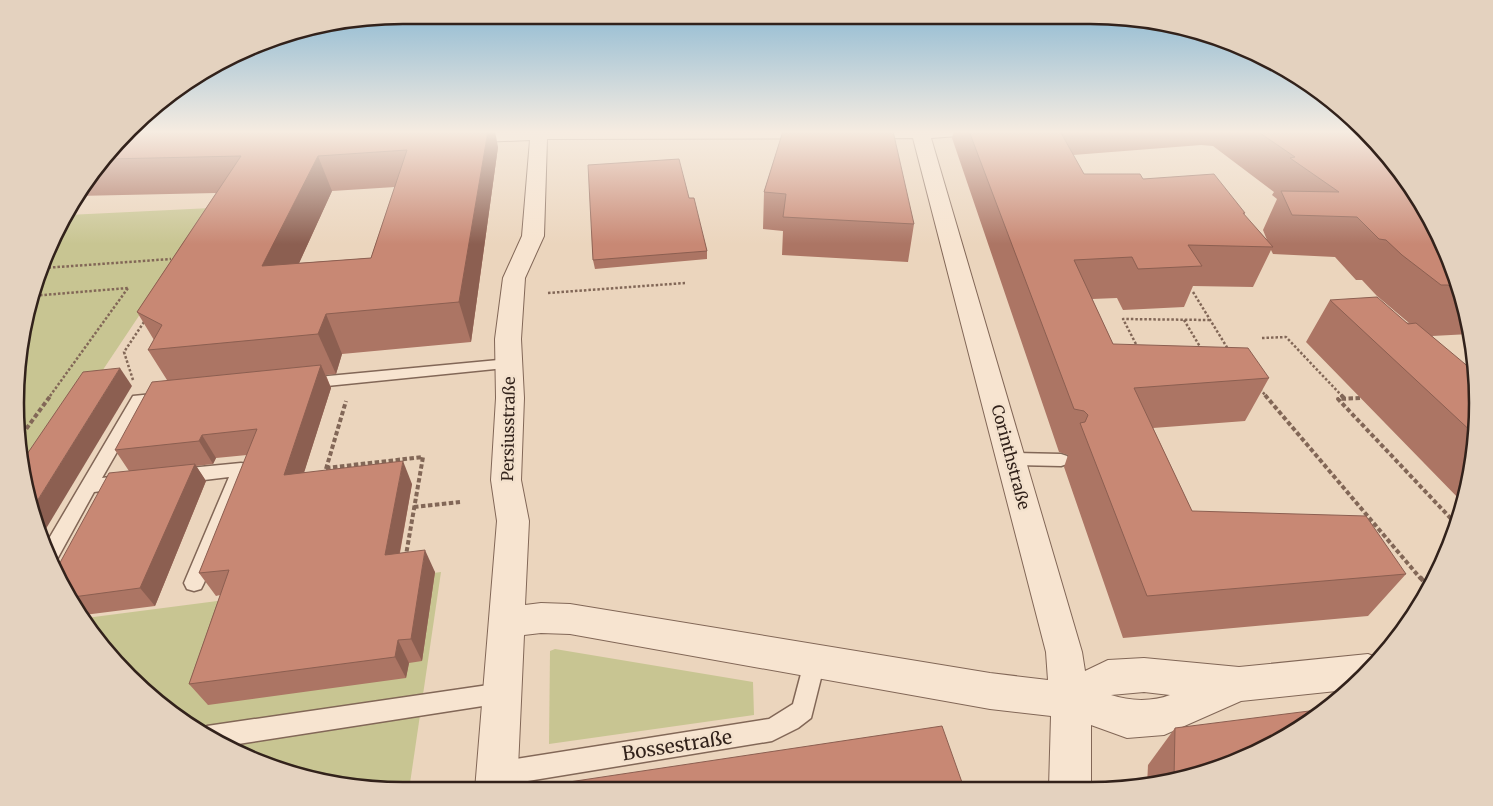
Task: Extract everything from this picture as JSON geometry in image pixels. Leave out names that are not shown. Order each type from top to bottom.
[{"type":"street","name":"Persiusstraße","points":[[496,782],[513,521],[506,480],[510,398],[508,339],[514,278],[533,236],[537,169]]},
{"type":"street","name":"Corinthstraße","points":[[931,169],[1064,652],[1070,700],[1072,752],[1070,782]]},
{"type":"street","points":[[506,622],[540,618],[570,619],[990,691],[1070,700],[1127,719],[1164,716],[1239,684],[1357,672]]},
{"type":"lane","points":[[290,385],[508,364]]},
{"type":"lane","points":[[53,548],[139,400],[175,396]]},
{"type":"lane","points":[[1012,459],[1061,460]]},
{"type":"lane","points":[[165,477],[241,469],[194,583]]},
{"type":"lane","points":[[88,486],[146,479]]},
{"type":"lane","name":"Bossestraße","points":[[496,782],[772,730],[803,710],[814,662]]},
{"type":"lane","points":[[220,735],[502,693]]},
{"type":"path","points":[[49,268],[171,259]]},
{"type":"path","points":[[548,293],[685,282]]},
{"type":"path","points":[[25,430],[128,288],[40,295]]},
{"type":"path","points":[[1193,292],[1231,352]]},
{"type":"path","points":[[139,400],[124,352],[146,318]]},
{"type":"path","points":[[1141,354],[1123,318],[1209,320]]},
{"type":"path","points":[[1184,320],[1203,351]]},
{"type":"path","points":[[1262,338],[1286,337],[1345,398]]},
{"type":"path","points":[[324,475],[353,378]]},
{"type":"path","points":[[1255,384],[1424,582]]},
{"type":"path","points":[[1360,398],[1338,399],[1451,518]]},
{"type":"path","points":[[326,468],[423,457],[406,555]]},
{"type":"path","points":[[414,507],[460,502]]},
{"type":"shaded area","points":[[211,208],[31,477],[27,453],[24,403],[27,353],[31,329],[44,281],[63,235],[74,215]]},
{"type":"shaded area","points":[[441,572],[410,782],[353,779],[329,775],[281,762],[235,743],[192,718],[153,688],[118,653],[90,617]]},
{"type":"shaded area","points":[[555,649],[753,682],[754,715],[549,744],[550,651]]},
{"type":"building","points":[[233,169],[312,169],[262,266],[371,258],[401,169],[482,169],[459,302],[326,314],[318,334],[148,350],[162,325],[137,312]]},
{"type":"building","points":[[588,169],[681,169],[689,198],[694,198],[707,251],[593,260]]},
{"type":"building","points":[[771,169],[901,169],[914,224],[783,217],[786,194],[764,192]]},
{"type":"building","points":[[983,169],[1081,169],[1084,174],[1140,174],[1143,179],[1214,174],[1245,213],[1243,213],[1273,247],[1188,245],[1202,266],[1138,269],[1132,257],[1074,260],[1113,344],[1248,348],[1269,378],[1134,388],[1192,511],[1366,516],[1406,574],[1147,596],[1080,423],[1085,422],[1088,415],[1084,411],[1074,409]]},
{"type":"building","points":[[1305,169],[1388,169],[1405,192],[1430,235],[1451,287],[1448,285],[1441,285],[1386,240],[1379,239],[1357,217],[1292,215],[1281,191],[1339,192]]},
{"type":"building","points":[[1377,297],[1408,324],[1416,323],[1467,366],[1468,428],[1330,300]]},
{"type":"building","points":[[321,365],[284,475],[403,461],[385,555],[425,550],[411,639],[398,640],[395,657],[189,684],[229,570],[199,573],[257,429],[202,435],[199,441],[115,450],[152,382]]},
{"type":"building","points":[[120,368],[37,501],[27,454],[83,372]]},
{"type":"building","points":[[195,464],[140,588],[77,596],[60,563],[109,473]]},
{"type":"building","points":[[1311,711],[1258,743],[1212,762],[1174,772],[1175,728]]},
{"type":"building","points":[[942,726],[962,782],[569,782]]}]
